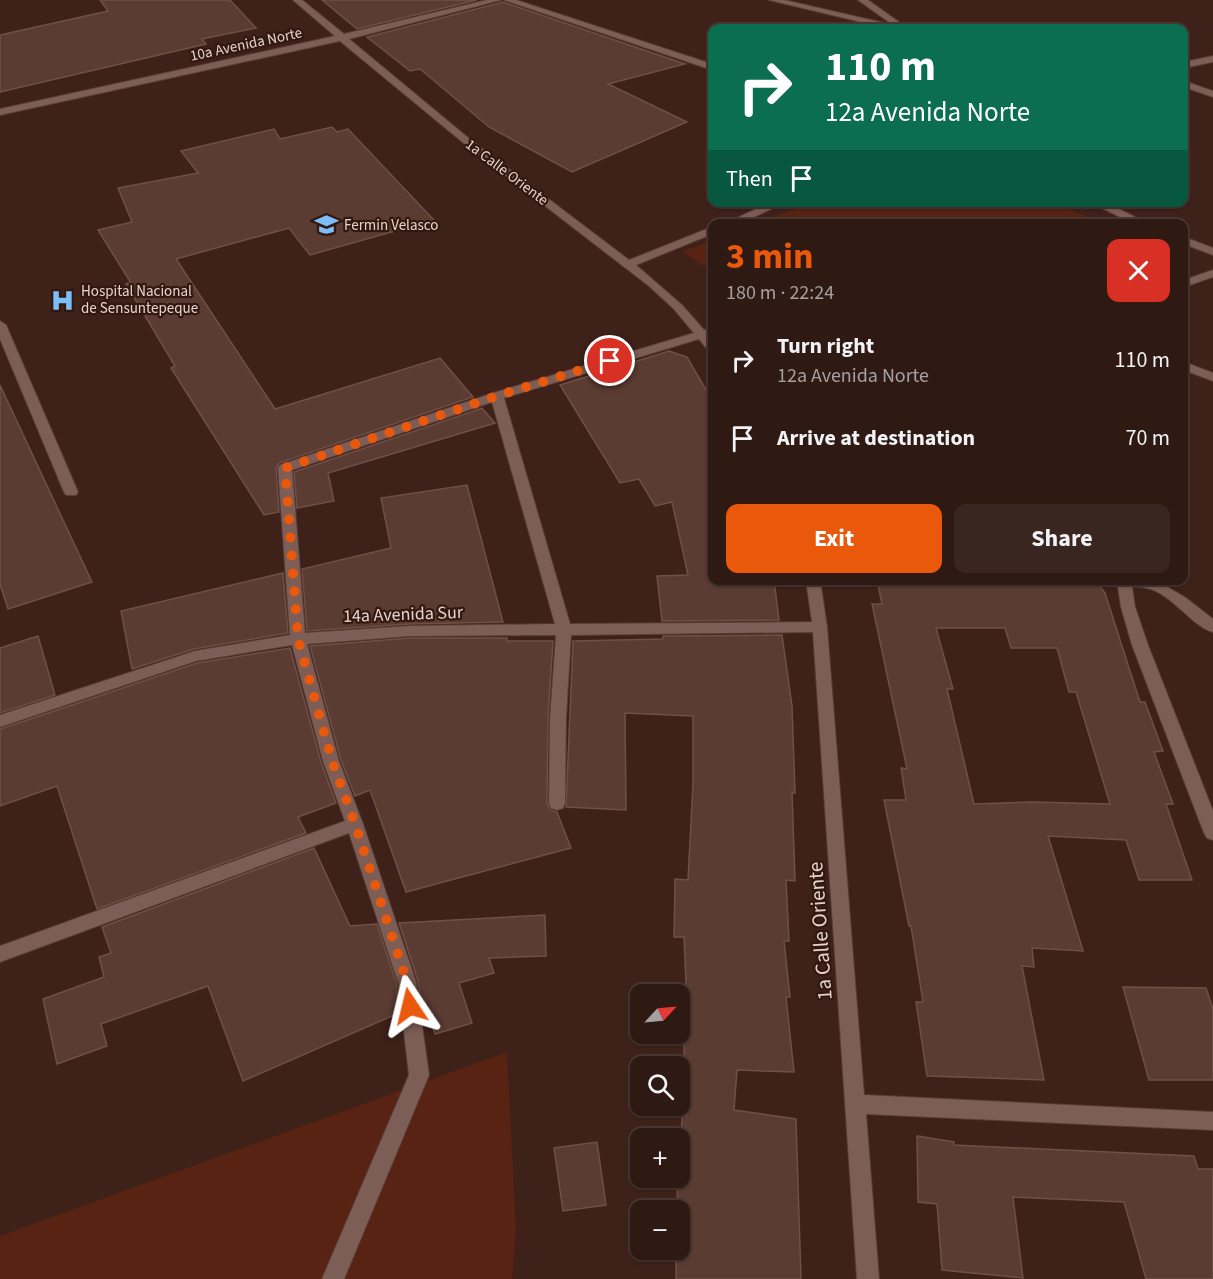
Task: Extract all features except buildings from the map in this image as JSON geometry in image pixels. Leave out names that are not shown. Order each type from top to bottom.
[{"type":"street","name":"1a Calle Oriente","points":[[297,0],[340,38],[469,142],[629,264],[707,332]]},
{"type":"street","name":"10a Avenida Norte","points":[[0,112],[340,38],[497,0]]},
{"type":"street","points":[[508,0],[708,66]]},
{"type":"street","points":[[773,0],[878,24]]},
{"type":"street","points":[[862,0],[897,24]]},
{"type":"street","points":[[1188,64],[1213,59]]},
{"type":"street","points":[[1188,85],[1213,94]]},
{"type":"street","points":[[741,219],[769,207]]},
{"type":"street","points":[[1106,207],[1133,219]]},
{"type":"street","points":[[629,264],[708,232]]},
{"type":"street","points":[[1188,242],[1213,252]]},
{"type":"street","points":[[1188,282],[1213,273]]},
{"type":"street","points":[[0,325],[71,492]]},
{"type":"street","points":[[333,1279],[419,1075],[407,982],[332,761],[298,639],[285,468],[497,396],[707,332]]},
{"type":"street","points":[[1188,367],[1213,376]]},
{"type":"street","points":[[497,396],[564,630],[558,718],[556,803]]},
{"type":"street","name":"1a Calle Oriente","points":[[814,585],[819,627],[868,1279]]},
{"type":"street","points":[[1124,585],[1128,607],[1140,645],[1213,833]]},
{"type":"street","points":[[1150,585],[1191,609],[1213,627]]},
{"type":"street","name":"14a Avenida Sur","points":[[0,721],[195,656],[298,639],[410,631],[819,627]]},
{"type":"street","points":[[0,954],[355,824]]},
{"type":"street","points":[[856,1104],[1213,1121]]},
{"type":"shaded area","points":[[800,207],[1063,207],[1094,219],[768,219]]},
{"type":"shaded area","points":[[708,242],[708,268],[682,252]]},
{"type":"shaded area","points":[[507,1052],[516,1231],[512,1279],[0,1279],[0,1236]]},
{"type":"place","name":"Fermin Velasco","points":[[326,225]]},
{"type":"place","name":"Hospital Nacional de Sensuntepeque","points":[[63,300]]},
{"type":"route","points":[[410,1006],[407,982],[332,761],[298,639],[285,468],[497,396],[610,361]]}]
